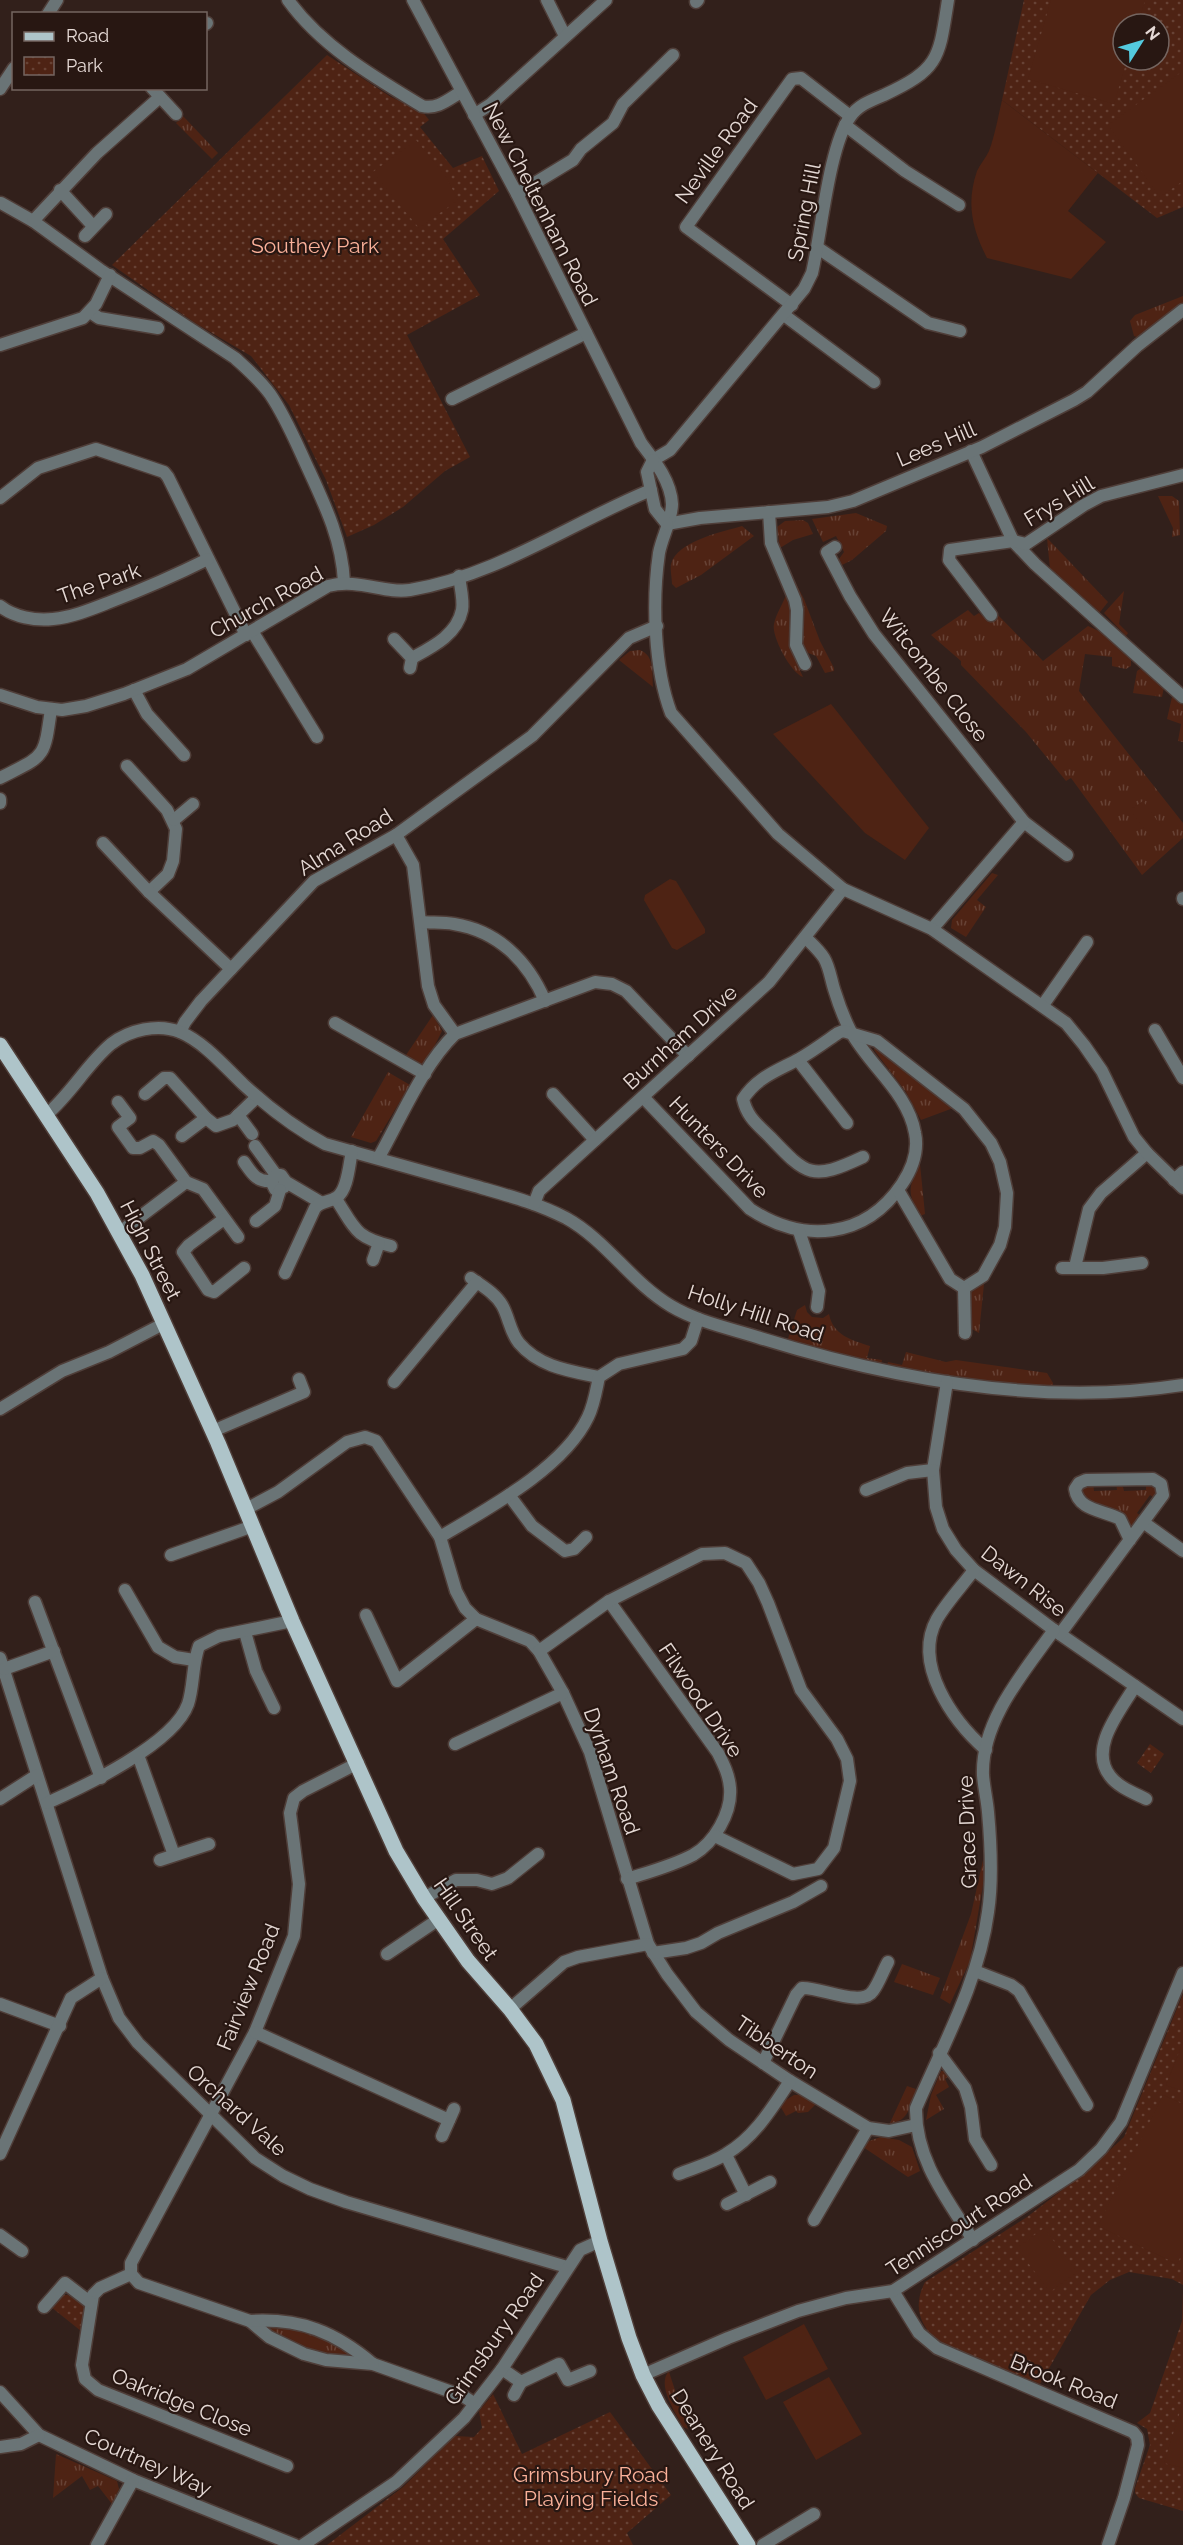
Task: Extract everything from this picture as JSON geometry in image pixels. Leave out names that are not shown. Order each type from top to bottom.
[{"type":"main road","name":"High Street","points":[[0,1045],[120,1232],[165,1323],[237,1489]]},
{"type":"main road","name":"Hill Street","points":[[237,1489],[292,1621],[396,1851],[424,1898],[468,1961],[510,2009],[536,2044],[563,2100],[600,2241],[629,2338],[643,2375]]},
{"type":"main road","name":"Deanery Road","points":[[643,2375],[659,2406],[748,2545]]},
{"type":"street","name":"New Cheltenham Road","points":[[288,0],[303,20],[333,47],[422,106],[430,108],[461,92],[517,194],[641,443],[663,474],[672,504],[656,574],[657,626],[664,692],[672,713],[778,834],[843,889],[932,929],[1066,1023],[1102,1071],[1134,1137],[1147,1153],[1180,1180]]},
{"type":"street","points":[[413,0],[461,92]]},
{"type":"street","points":[[547,0],[565,36]]},
{"type":"street","points":[[474,115],[491,104],[606,0]]},
{"type":"street","points":[[948,0],[941,48],[933,64],[922,75],[866,103],[848,120],[905,171],[959,205]]},
{"type":"street","points":[[517,194],[573,160],[580,149],[613,123],[623,104],[673,55]]},
{"type":"street","points":[[0,89],[12,71]]},
{"type":"street","name":"Neville Road","points":[[792,304],[686,227],[792,79],[801,78],[848,120]]},
{"type":"street","points":[[33,221],[60,190],[156,93],[176,114]]},
{"type":"street","name":"Spring Hill","points":[[653,460],[670,450],[784,315],[812,273],[833,162],[848,120]]},
{"type":"street","points":[[60,190],[89,231],[106,214]]},
{"type":"street","points":[[1,203],[33,221],[235,358],[268,392],[284,416],[329,514],[343,561],[344,582]]},
{"type":"street","points":[[818,248],[928,323],[960,331]]},
{"type":"street","points":[[0,345],[73,322],[90,312],[110,275]]},
{"type":"street","name":"Lees Hill","points":[[667,524],[700,518],[828,507],[854,501],[971,451],[1087,392],[1137,346],[1183,310]]},
{"type":"street","points":[[90,312],[99,318],[158,328]]},
{"type":"street","points":[[784,315],[874,382]]},
{"type":"street","points":[[452,399],[586,333]]},
{"type":"street","points":[[0,498],[38,468],[96,449],[103,449],[164,472],[249,633],[317,737]]},
{"type":"street","points":[[971,451],[1013,541],[1035,564],[1183,697]]},
{"type":"street","points":[[653,460],[647,472],[655,508],[667,524]]},
{"type":"street","name":"Frys Hill","points":[[991,615],[949,560],[950,550],[1013,541],[1026,544],[1101,496],[1183,475]]},
{"type":"street","name":"Church Road","points":[[0,694],[51,709],[86,706],[187,669],[328,586],[344,582],[407,591],[459,576],[501,562],[651,490]]},
{"type":"street","points":[[769,512],[771,543],[795,600],[796,645],[805,664]]},
{"type":"street","name":"Witcombe Close","points":[[835,547],[827,552],[850,596],[874,634],[1024,822],[1067,855]]},
{"type":"street","name":"The Park","points":[[0,606],[20,616],[53,619],[80,613],[149,587],[208,559]]},
{"type":"street","points":[[394,639],[411,663],[452,631],[462,610],[459,576]]},
{"type":"street","name":"Alma Road","points":[[180,1032],[201,1001],[314,881],[396,835],[532,736],[629,638],[657,626]]},
{"type":"street","points":[[134,690],[147,714],[184,755]]},
{"type":"street","points":[[0,778],[41,754],[46,745],[51,709]]},
{"type":"street","points":[[126,765],[174,820],[176,830],[173,861],[168,874],[149,892]]},
{"type":"street","points":[[174,820],[193,804]]},
{"type":"street","points":[[932,929],[1024,822]]},
{"type":"street","points":[[396,835],[413,865],[428,986],[434,1005],[455,1034]]},
{"type":"street","points":[[103,843],[149,892],[231,969]]},
{"type":"street","name":"Burnham Drive","points":[[534,1204],[539,1191],[769,982],[843,889]]},
{"type":"street","points":[[421,922],[454,924],[493,938],[529,968],[545,1001]]},
{"type":"street","name":"Hunters Drive","points":[[643,1097],[750,1209],[766,1220],[799,1231],[821,1232],[856,1224],[883,1208],[910,1171],[916,1152],[916,1135],[911,1116],[899,1095],[852,1033],[840,1007],[826,960],[806,938]]},
{"type":"street","points":[[1043,1005],[1087,942]]},
{"type":"street","points":[[380,1157],[425,1074],[445,1044],[455,1034],[595,982],[612,984],[627,992],[688,1056]]},
{"type":"street","points":[[335,1023],[425,1074]]},
{"type":"street","points":[[46,1115],[61,1102],[110,1045],[127,1034],[142,1029],[180,1032]]},
{"type":"street","points":[[863,1157],[835,1170],[809,1170],[796,1164],[746,1113],[743,1100],[750,1088],[768,1074],[798,1060],[843,1030],[877,1041],[964,1109],[991,1143],[1000,1162],[1007,1193],[1005,1227],[1000,1245],[983,1276],[964,1288]]},
{"type":"street","points":[[1155,1030],[1183,1078]]},
{"type":"street","name":"Holly Hill Road","points":[[180,1032],[199,1044],[256,1097],[301,1131],[325,1143],[380,1157],[534,1204],[567,1219],[590,1235],[659,1298],[698,1319],[795,1349],[874,1368],[947,1382],[1044,1392],[1128,1390],[1183,1385]]},
{"type":"street","points":[[798,1060],[847,1123]]},
{"type":"street","points":[[145,1094],[164,1078],[170,1078],[216,1126],[223,1126],[256,1097]]},
{"type":"street","points":[[553,1094],[595,1140]]},
{"type":"street","points":[[118,1102],[130,1118],[118,1127],[133,1148],[140,1148],[153,1141],[159,1145],[186,1182],[202,1189],[238,1237]]},
{"type":"street","points":[[238,1115],[278,1182],[275,1206],[256,1221]]},
{"type":"street","points":[[182,1136],[206,1118]]},
{"type":"street","points":[[244,1162],[262,1182],[278,1182],[320,1202],[336,1199],[342,1192],[352,1151]]},
{"type":"street","points":[[1142,1263],[1103,1268],[1069,1268],[1089,1209],[1101,1193],[1147,1153]]},
{"type":"street","points":[[120,1232],[186,1182]]},
{"type":"street","points":[[898,1190],[950,1280],[964,1288]]},
{"type":"street","points":[[336,1199],[356,1232],[369,1240],[385,1244],[373,1260]]},
{"type":"street","points":[[285,1273],[315,1208],[320,1202]]},
{"type":"street","points":[[224,1219],[183,1252],[208,1290],[214,1292],[244,1268]]},
{"type":"street","points":[[799,1231],[819,1291],[817,1307]]},
{"type":"street","points":[[394,1382],[474,1280],[495,1296],[518,1342],[535,1358],[557,1368],[599,1377]]},
{"type":"street","points":[[964,1288],[965,1333]]},
{"type":"street","points":[[440,1538],[509,1495],[548,1465],[580,1432],[589,1416],[599,1377],[619,1364],[683,1349],[691,1341],[698,1319]]},
{"type":"street","points":[[0,1408],[62,1371],[110,1352],[165,1323]]},
{"type":"street","points":[[213,1431],[304,1392],[299,1379]]},
{"type":"street","name":"Dawn Rise","points":[[947,1382],[933,1470],[936,1508],[943,1529],[956,1550],[974,1570],[1057,1632],[1183,1719]]},
{"type":"street","points":[[246,1509],[278,1492],[347,1442],[365,1437],[376,1441],[440,1538],[456,1591],[465,1608],[476,1618],[397,1682],[366,1615]]},
{"type":"street","points":[[866,1490],[907,1473],[933,1470]]},
{"type":"street","points":[[986,1750],[994,1724],[1011,1689],[1130,1540],[1163,1495],[1163,1488],[1158,1481],[1086,1480],[1079,1483],[1075,1489],[1076,1496],[1081,1502],[1120,1519],[1130,1540]]},
{"type":"street","points":[[509,1495],[532,1526],[565,1551],[574,1549],[586,1537]]},
{"type":"street","points":[[1143,1522],[1183,1551]]},
{"type":"street","points":[[171,1555],[253,1526]]},
{"type":"street","points":[[539,1651],[609,1601],[702,1554],[725,1553],[747,1563],[768,1603],[801,1690],[837,1739],[847,1759],[850,1781],[834,1848],[818,1869],[794,1874],[715,1836]]},
{"type":"street","name":"Grace Drive","points":[[973,2240],[936,2181],[921,2152],[916,2125],[916,2108],[975,1971],[988,1913],[990,1885],[988,1810],[983,1774],[986,1750],[968,1734],[951,1711],[930,1661],[930,1639],[937,1619],[974,1570]]},
{"type":"street","points":[[125,1590],[158,1647],[175,1657],[194,1660]]},
{"type":"street","name":"Filwood Drive","points":[[609,1601],[718,1753],[727,1772],[730,1791],[725,1816],[715,1836],[696,1854],[675,1864],[627,1879]]},
{"type":"street","points":[[35,1602],[101,1778]]},
{"type":"street","name":"Dyrham Road","points":[[476,1618],[530,1641],[539,1651],[563,1693],[590,1752],[650,1948]]},
{"type":"street","points":[[47,1803],[101,1778],[138,1755],[170,1728],[188,1705],[194,1660],[199,1646],[210,1638],[292,1621]]},
{"type":"street","points":[[245,1632],[256,1671],[274,1708]]},
{"type":"street","points":[[2,1664],[54,1651]]},
{"type":"street","name":"Orchard Vale","points":[[2,1664],[102,1978],[119,2018],[138,2043],[255,2158],[282,2176],[357,2206],[567,2267]]},
{"type":"street","points":[[1135,1686],[1109,1730],[1102,1755],[1104,1766],[1118,1784],[1146,1799]]},
{"type":"street","points":[[455,1744],[563,1693]]},
{"type":"street","points":[[138,1755],[174,1855]]},
{"type":"street","name":"Fairview Road","points":[[131,2274],[131,2263],[255,2032],[294,1936],[299,1884],[290,1814],[294,1798],[357,1763]]},
{"type":"street","points":[[0,1799],[38,1775]]},
{"type":"street","points":[[160,1860],[209,1844]]},
{"type":"street","points":[[424,1898],[456,1880],[477,1880],[492,1884],[508,1878],[538,1854]]},
{"type":"street","points":[[510,2009],[564,1962],[650,1948],[686,1948],[793,1902],[821,1886]]},
{"type":"street","points":[[387,1954],[439,1919]]},
{"type":"street","name":"Tibberton","points":[[650,1948],[696,2012],[729,2040],[790,2081],[868,2128],[889,2131],[916,2125]]},
{"type":"street","points":[[763,2063],[796,1995],[802,1988],[813,1988],[859,1999],[867,1997],[874,1991],[888,1962]]},
{"type":"street","points":[[975,1971],[1011,1985],[1019,1991],[1088,2105]]},
{"type":"street","name":"Tenniscourt Road","points":[[643,2375],[798,2311],[846,2298],[893,2291],[1079,2170],[1101,2149],[1121,2122],[1183,1973]]},
{"type":"street","points":[[0,2154],[71,1998],[102,1978]]},
{"type":"street","points":[[0,2004],[60,2026]]},
{"type":"street","points":[[255,2032],[451,2115],[442,2136]]},
{"type":"street","points":[[939,2053],[965,2088],[971,2107],[975,2139],[991,2165]]},
{"type":"street","points":[[679,2174],[726,2155],[746,2140],[765,2119],[790,2081]]},
{"type":"street","points":[[814,2220],[868,2128]]},
{"type":"street","points":[[726,2155],[747,2195]]},
{"type":"street","points":[[727,2204],[770,2182]]},
{"type":"street","points":[[0,2235],[22,2251]]},
{"type":"street","name":"Grimsbury Road","points":[[303,2545],[396,2482],[428,2454],[475,2404],[502,2369],[580,2250],[600,2241]]},
{"type":"street","points":[[44,2307],[65,2283],[91,2303],[93,2295],[100,2288],[131,2274],[139,2283],[250,2321],[275,2320],[312,2327],[351,2346],[373,2364]]},
{"type":"street","name":"Brook Road","points":[[893,2291],[919,2333],[937,2348],[1125,2427],[1137,2437],[1138,2445],[1124,2498],[1108,2545]]},
{"type":"street","name":"Oakridge Close","points":[[91,2303],[82,2365],[85,2379],[91,2385],[98,2390],[287,2466]]},
{"type":"street","points":[[250,2321],[269,2337],[304,2354],[337,2361],[373,2364],[463,2396],[475,2404]]},
{"type":"street","points":[[514,2395],[521,2382],[559,2364],[568,2380],[590,2371]]},
{"type":"street","points":[[502,2369],[521,2382]]},
{"type":"street","name":"Courtney Way","points":[[0,2392],[39,2435],[133,2480],[295,2545]]},
{"type":"street","points":[[0,2447],[21,2444],[39,2435]]},
{"type":"street","points":[[97,2545],[133,2480]]},
{"type":"street","points":[[763,2545],[814,2514]]},
{"type":"green space","points":[[1024,0],[1183,0],[1183,207],[1157,218],[1002,100]]},
{"type":"green space","points":[[1051,0],[1145,0],[1142,12],[1111,12],[1111,72],[1123,72],[1114,104],[1028,79]]},
{"type":"green space","name":"Southey Park","points":[[327,55],[391,97],[422,111],[429,120],[420,127],[453,168],[482,156],[499,191],[443,239],[480,295],[407,335],[470,457],[445,471],[403,507],[374,525],[347,537],[326,480],[289,405],[251,356],[195,323],[112,265]]},
{"type":"green space","points":[[1183,71],[1183,181],[1160,197],[1108,125]]},
{"type":"green space","points":[[1002,100],[1098,173],[1068,211],[1106,242],[1071,279],[987,258],[978,237],[972,216],[972,194],[977,171],[991,145]]},
{"type":"green space","points":[[183,116],[218,153],[212,159],[176,123]]},
{"type":"green space","points":[[416,140],[446,177],[458,200],[419,228],[373,172]]},
{"type":"green space","points":[[1183,296],[1183,303],[1140,338],[1134,336],[1130,321],[1135,315]]},
{"type":"green space","points":[[1158,496],[1172,496],[1179,501],[1180,535],[1172,537],[1173,528]]},
{"type":"green space","points":[[856,513],[887,526],[886,531],[852,560],[842,565],[839,559],[844,552],[836,536],[823,542],[812,519]]},
{"type":"green space","points":[[803,520],[808,523],[813,534],[793,540],[780,548],[777,527],[785,521]]},
{"type":"green space","points":[[742,526],[754,536],[701,575],[676,588],[672,584],[671,564],[682,549],[701,539]]},
{"type":"green space","points":[[1047,538],[1108,602],[1100,612],[1096,612],[1050,569]]},
{"type":"green space","points":[[787,569],[804,599],[834,671],[825,673],[816,656],[803,651]]},
{"type":"green space","points":[[1124,591],[1119,624],[1128,633],[1126,636],[1104,613]]},
{"type":"green space","points":[[787,592],[791,602],[798,666],[803,677],[788,662],[774,630],[775,620]]},
{"type":"green space","points":[[968,610],[974,616],[979,613],[986,619],[996,613],[1043,661],[1088,626],[1101,632],[1131,658],[1131,666],[1126,669],[1112,666],[1112,657],[1085,654],[1079,691],[1183,823],[1183,838],[1142,875],[1071,778],[1066,781],[1026,732],[961,665],[961,661],[931,635]]},
{"type":"green space","points":[[640,650],[648,656],[650,661],[653,687],[619,660],[630,651]]},
{"type":"green space","points":[[1140,669],[1147,671],[1164,687],[1162,697],[1133,693],[1137,671]]},
{"type":"green space","points":[[1172,697],[1183,705],[1183,742],[1178,741],[1181,724],[1167,719]]},
{"type":"green space","points":[[831,704],[929,828],[905,860],[865,833],[773,734]]},
{"type":"green space","points":[[1143,801],[1162,827],[1150,836],[1130,810]]},
{"type":"green space","points":[[992,873],[998,875],[977,900],[986,907],[966,937],[951,928],[952,920]]},
{"type":"green space","points":[[670,879],[676,881],[705,929],[705,933],[677,950],[672,948],[644,900],[645,895]]},
{"type":"green space","points":[[433,1015],[442,1031],[426,1063],[420,1065],[404,1058]]},
{"type":"green space","points":[[875,1046],[956,1107],[921,1120],[906,1092],[874,1050]]},
{"type":"green space","points":[[388,1072],[410,1085],[376,1141],[371,1143],[351,1137]]},
{"type":"green space","points":[[920,1164],[925,1214],[920,1216],[911,1195],[911,1185]]},
{"type":"green space","points":[[982,1281],[984,1284],[979,1333],[970,1328],[969,1295]]},
{"type":"green space","points":[[805,1305],[812,1317],[823,1318],[829,1314],[834,1327],[844,1336],[870,1346],[867,1358],[882,1360],[881,1365],[787,1342],[797,1310]]},
{"type":"green space","points":[[906,1352],[946,1362],[956,1360],[1047,1373],[1053,1383],[1053,1388],[939,1376],[887,1366],[888,1362],[902,1365]]},
{"type":"green space","points":[[1093,1483],[1094,1491],[1117,1490],[1116,1483],[1122,1483],[1124,1491],[1146,1490],[1146,1483],[1159,1487],[1156,1499],[1150,1495],[1137,1513],[1142,1517],[1132,1526],[1086,1500],[1081,1492],[1084,1486]]},
{"type":"green space","points":[[1150,1744],[1164,1754],[1151,1773],[1137,1763]]},
{"type":"green space","points":[[983,1860],[985,1873],[970,1961],[950,2004],[940,1998],[971,1914]]},
{"type":"green space","points":[[902,1964],[940,1978],[933,1995],[894,1982]]},
{"type":"green space","points":[[1183,1994],[1183,2285],[1172,2279],[1129,2272],[1110,2280],[1091,2295],[1040,2384],[936,2341],[925,2327],[920,2313],[919,2299],[925,2282],[1027,2217],[1088,2170],[1124,2137]]},
{"type":"green space","points":[[1183,2042],[1183,2091],[1166,2085]]},
{"type":"green space","points":[[941,2071],[952,2074],[945,2079],[949,2087],[936,2095],[944,2109],[926,2120],[931,2095]]},
{"type":"green space","points":[[907,2086],[916,2089],[911,2106],[901,2120],[890,2123]]},
{"type":"green space","points":[[794,2095],[800,2095],[816,2104],[808,2112],[798,2113],[796,2111],[786,2116],[779,2104]]},
{"type":"green space","points":[[1163,2095],[1183,2104],[1183,2252],[1177,2264],[1098,2226]]},
{"type":"green space","points":[[881,2137],[899,2140],[912,2147],[920,2171],[908,2177],[863,2147],[866,2142]]},
{"type":"green space","points":[[1044,2228],[1077,2272],[1050,2292],[1017,2248]]},
{"type":"green space","points":[[1183,2290],[1183,2511],[1139,2498],[1135,2493],[1135,2488],[1150,2445],[1147,2429],[1137,2423],[1150,2413],[1182,2321]]},
{"type":"green space","points":[[60,2295],[68,2295],[84,2306],[81,2331],[51,2307]]},
{"type":"green space","points":[[804,2324],[828,2369],[766,2400],[743,2357]]},
{"type":"green space","points":[[275,2326],[314,2334],[350,2354],[343,2358],[304,2349],[272,2332],[270,2329]]},
{"type":"green space","points":[[669,2371],[688,2429],[683,2427],[666,2391],[666,2377]]},
{"type":"green space","points":[[829,2377],[862,2434],[816,2460],[783,2402]]},
{"type":"green space","name":"Grimsbury Road Playing Fields","points":[[493,2394],[522,2454],[610,2412],[671,2495],[627,2533],[633,2545],[327,2545],[403,2487],[455,2436],[474,2437],[482,2428],[479,2411]]},
{"type":"green space","points":[[1183,2402],[1183,2468],[1164,2463]]},
{"type":"green space","points":[[56,2454],[117,2481],[119,2489],[112,2504],[98,2486],[90,2490],[82,2476],[53,2498]]}]
